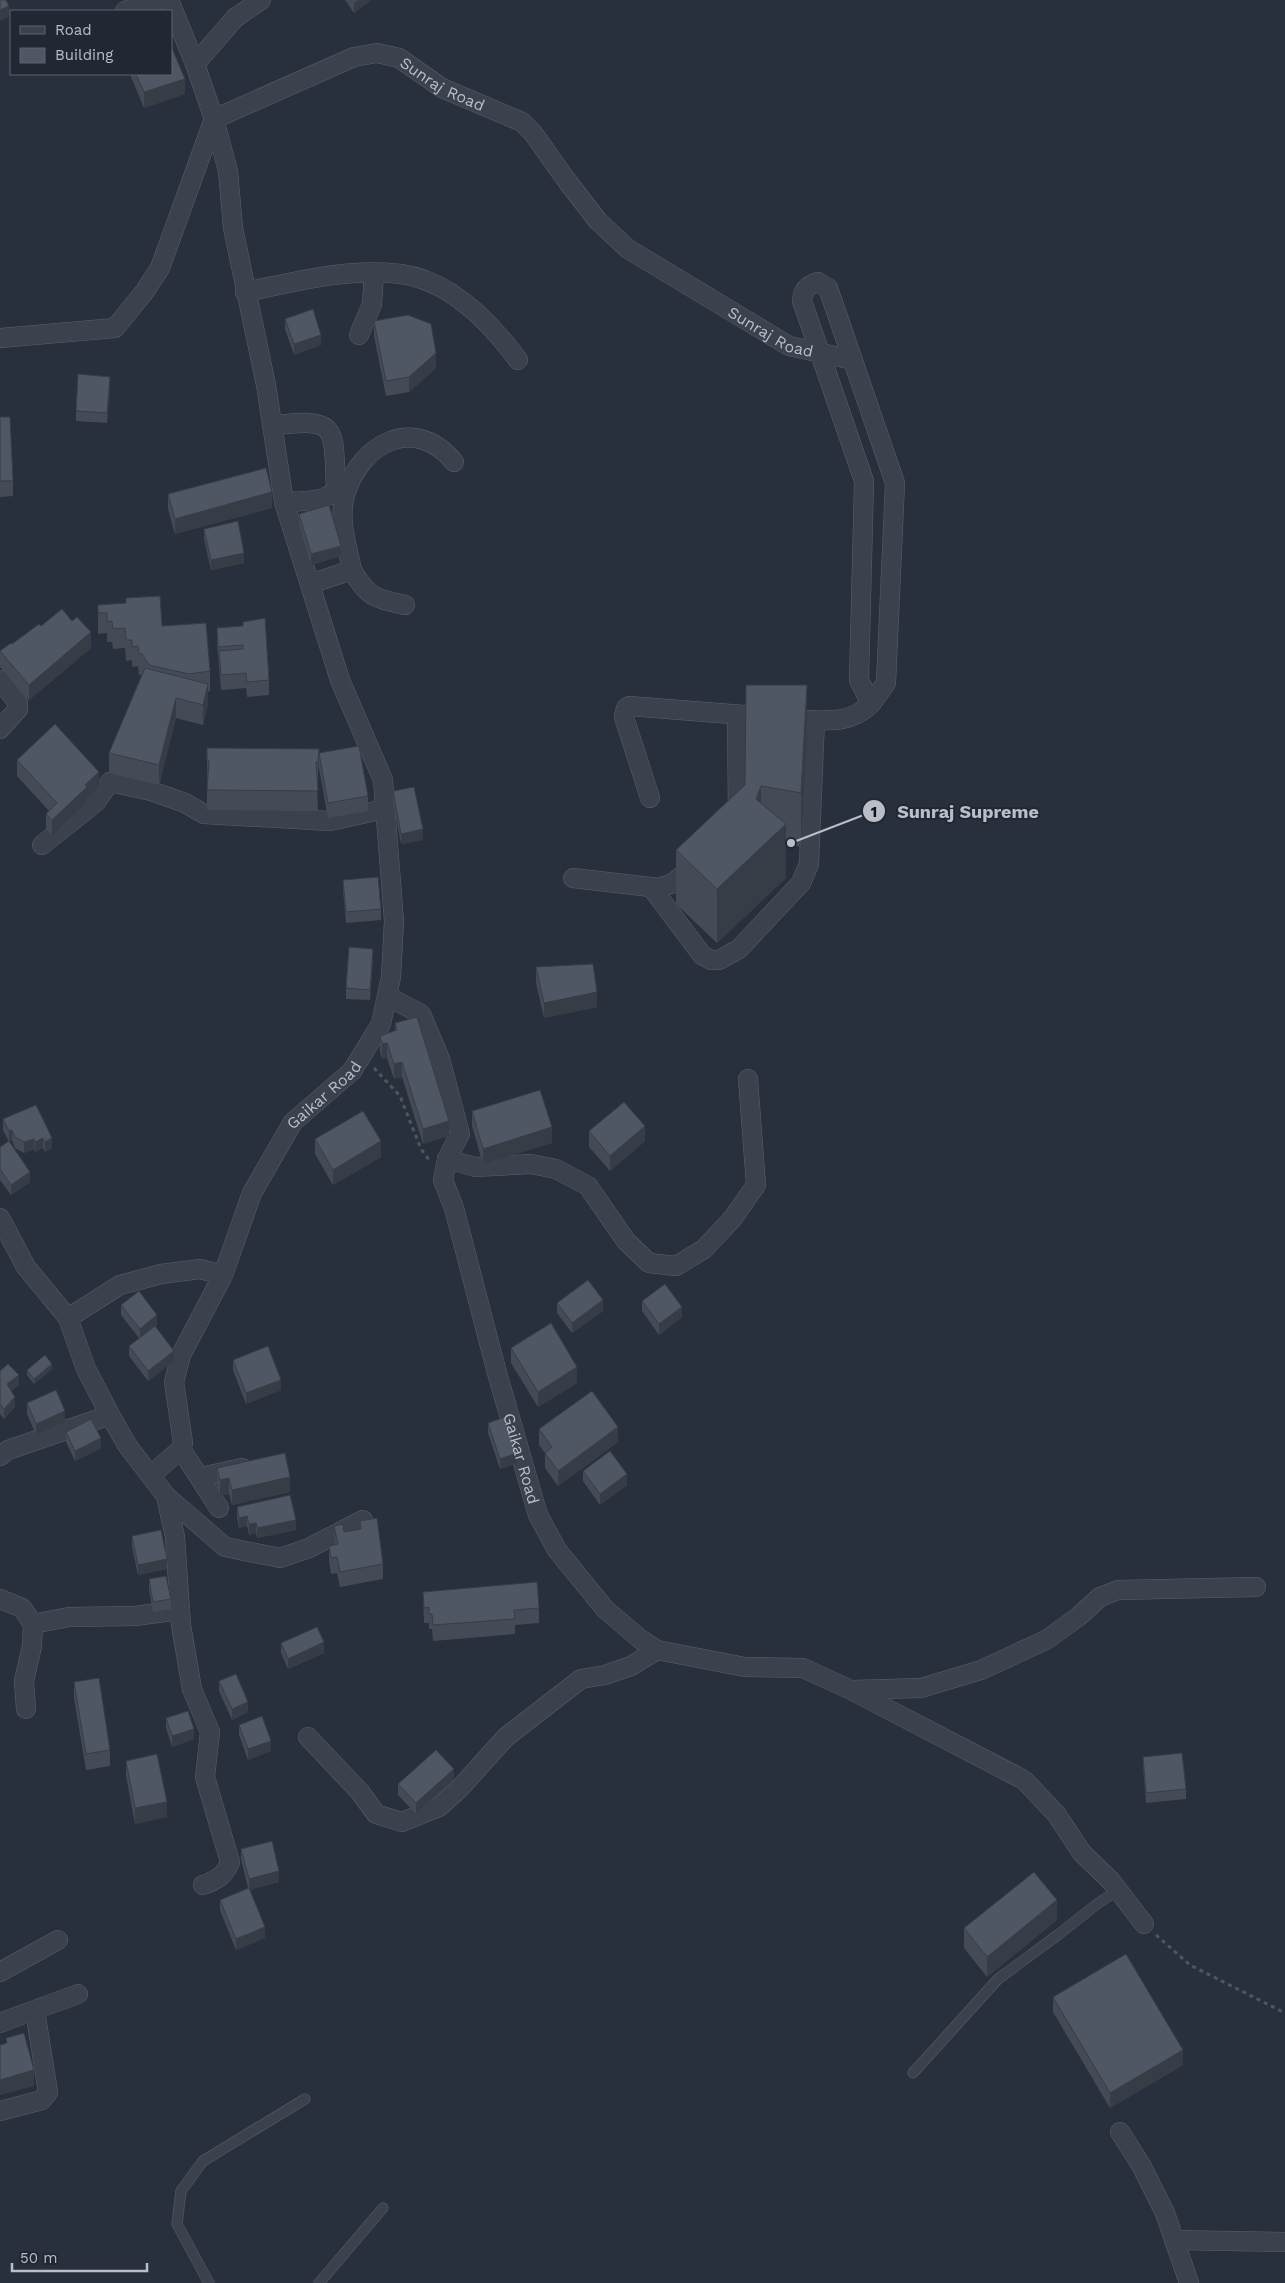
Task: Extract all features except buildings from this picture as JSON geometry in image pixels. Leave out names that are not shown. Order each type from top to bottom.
[{"type":"street","points":[[128,10],[158,0]]},
{"type":"street","points":[[170,0],[214,119],[228,171],[233,228],[266,385],[284,502],[340,680],[383,780],[394,921],[390,977],[381,1024],[362,1055]]},
{"type":"street","points":[[195,64],[235,18],[261,0]]},
{"type":"street","name":"Sunraj Road","points":[[214,119],[354,57],[377,53],[399,58],[442,88],[522,122],[533,133],[598,221],[628,249],[789,346],[853,360]]},
{"type":"street","points":[[0,338],[115,328],[145,291],[160,268],[214,119]]},
{"type":"street","points":[[359,336],[372,304],[374,273]]},
{"type":"street","points":[[245,292],[339,274],[402,274],[431,283],[472,308],[493,328],[518,360]]},
{"type":"street","points":[[650,798],[624,717],[626,708],[629,706],[832,722],[864,711],[871,704],[886,683],[895,483],[828,288],[818,282],[807,286],[803,291],[802,301],[861,468],[865,507],[859,680],[871,704]]},
{"type":"street","points":[[272,426],[303,422],[318,423],[328,430],[333,443],[336,489],[332,495],[284,502]]},
{"type":"street","points":[[405,605],[367,593],[352,570],[341,520],[345,496],[352,476],[368,454],[389,442],[404,438],[420,438],[432,442],[444,450],[454,462]]},
{"type":"street","points":[[861,468],[888,459]]},
{"type":"street","points":[[865,507],[894,507]]},
{"type":"street","points":[[310,584],[352,570]]},
{"type":"street","points":[[0,680],[18,703],[18,709],[0,729]]},
{"type":"street","points":[[726,834],[737,820],[739,811],[737,715]]},
{"type":"street","points":[[651,887],[702,955],[711,960],[719,960],[739,948],[801,883],[809,864],[815,720]]},
{"type":"street","points":[[42,844],[96,802],[110,782],[151,791],[185,803],[204,814],[330,821],[385,809]]},
{"type":"street","points":[[573,878],[659,888],[673,883],[688,873],[707,854]]},
{"type":"street","points":[[387,996],[421,1014],[440,1059],[460,1134],[447,1159],[443,1180]]},
{"type":"street","name":"Gaikar Road","points":[[181,1449],[183,1443],[174,1382],[181,1355],[223,1275],[252,1193],[292,1122],[352,1071],[362,1055]]},
{"type":"street","points":[[447,1159],[475,1167],[531,1164],[556,1169],[588,1186],[626,1241],[649,1263],[676,1266],[704,1249],[733,1218],[756,1185],[748,1079]]},
{"type":"street","name":"Gaikar Road","points":[[443,1180],[454,1208],[497,1373],[538,1515],[556,1550],[605,1609],[640,1639],[657,1650]]},
{"type":"street","points":[[0,1218],[26,1267],[68,1318],[86,1370],[127,1444],[166,1496],[225,1547],[280,1558],[309,1548],[363,1520]]},
{"type":"street","points":[[68,1318],[120,1285],[161,1274],[200,1269],[223,1275]]},
{"type":"street","points":[[0,1456],[8,1450],[110,1415]]},
{"type":"street","points":[[151,1475],[181,1449],[201,1477],[219,1508]]},
{"type":"street","points":[[201,1477],[263,1464]]},
{"type":"street","points":[[166,1496],[175,1537],[180,1610],[192,1689],[210,1732],[204,1777],[230,1862],[226,1871],[217,1880],[203,1885]]},
{"type":"street","points":[[851,1690],[921,1688],[981,1670],[1046,1640],[1078,1617],[1100,1597],[1118,1590],[1256,1587]]},
{"type":"street","points":[[0,1599],[22,1608],[33,1624],[32,1646],[24,1681],[26,1709]]},
{"type":"street","points":[[33,1624],[70,1617],[135,1616],[180,1610]]},
{"type":"street","points":[[308,1737],[360,1792],[376,1814],[402,1822],[439,1807],[460,1788],[506,1737],[581,1679],[605,1675],[630,1666],[657,1650],[745,1667],[803,1668],[851,1690],[1024,1780],[1058,1815],[1082,1853],[1118,1890],[1144,1924]]},
{"type":"street","points":[[0,1972],[58,1940]]},
{"type":"street","points":[[0,2023],[78,1994]]},
{"type":"street","points":[[0,2111],[42,2100],[48,2092],[34,2010]]},
{"type":"street","points":[[1120,2132],[1141,2165],[1164,2213],[1189,2283]]},
{"type":"street","points":[[1174,2240],[1285,2242]]},
{"type":"lane","points":[[912,2073],[998,1979],[1118,1890]]},
{"type":"lane","points":[[209,2283],[177,2224],[181,2191],[203,2161],[305,2099]]},
{"type":"lane","points":[[319,2283],[383,2208]]},
{"type":"path","name":"Gaikar Road","points":[[362,1055],[400,1096],[421,1149],[443,1180]]},
{"type":"path","points":[[1144,1924],[1190,1965],[1285,2013]]},
{"type":"place","name":"Sunraj Supreme","points":[[791,843]]}]
